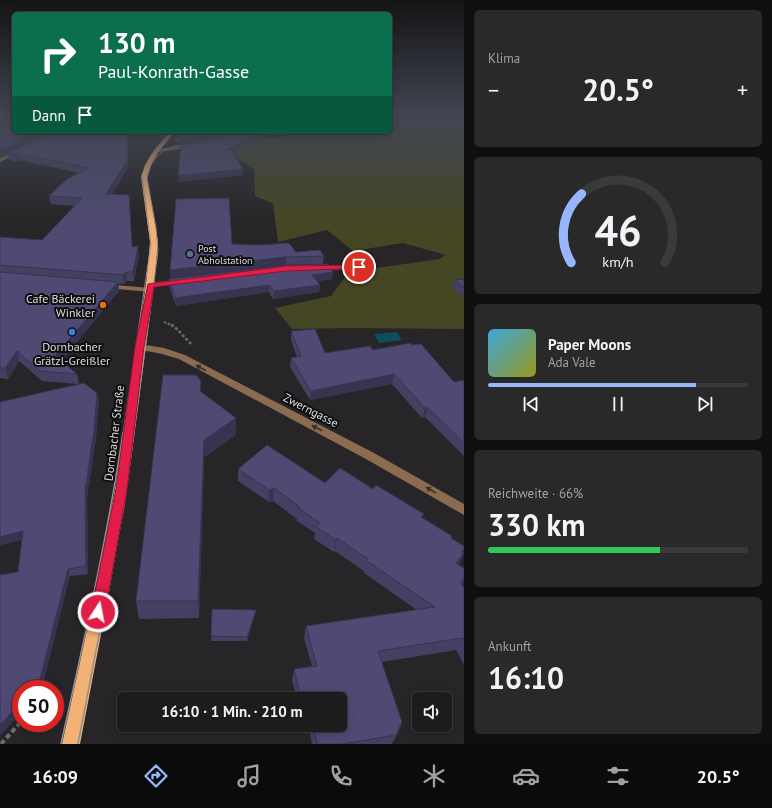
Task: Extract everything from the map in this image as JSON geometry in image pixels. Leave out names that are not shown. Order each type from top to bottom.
[{"type":"main road","name":"Dornbacher Straße","points":[[71,744],[101,598],[121,489],[140,347],[150,288],[154,242],[144,177],[148,165],[156,152]]},
{"type":"street","points":[[0,160],[19,152]]},
{"type":"street","points":[[307,268],[359,267]]},
{"type":"street","points":[[98,285],[150,288],[189,281]]},
{"type":"street","name":"Zwerngasse","points":[[140,347],[164,351],[182,357],[370,456],[464,510]]},
{"type":"path","points":[[1,744],[12,732]]},
{"type":"green space","points":[[223,152],[464,152],[464,329],[292,329],[275,308],[331,296],[349,272],[439,259],[446,255],[403,243],[353,251],[327,230],[278,242],[273,203],[255,196],[254,170],[232,154]]},
{"type":"water","points":[[397,332],[402,340],[379,343],[374,334]]},
{"type":"building","points":[[10,152],[128,152],[128,160],[106,194],[129,195],[132,247],[138,246],[133,272],[126,272],[123,275],[0,265],[0,237],[42,240],[82,198],[49,196],[67,179],[88,168],[19,153],[15,155],[7,153]]},
{"type":"building","points":[[180,152],[232,152],[243,169],[178,176]]},
{"type":"building","points":[[229,198],[232,244],[258,245],[289,243],[296,252],[320,250],[324,256],[286,257],[170,270],[176,199]]},
{"type":"building","points":[[328,264],[333,272],[312,275],[320,285],[274,291],[269,285],[175,298],[169,279],[287,265]]},
{"type":"building","points":[[0,272],[118,282],[55,356],[77,374],[40,371],[17,351],[5,368],[0,368]]},
{"type":"building","points":[[464,279],[464,288],[455,280]]},
{"type":"building","points":[[315,329],[325,353],[370,346],[373,350],[410,343],[412,345],[421,344],[454,382],[464,380],[464,443],[428,408],[425,408],[394,374],[311,391],[291,358],[301,356],[291,331]]},
{"type":"building","points":[[163,375],[196,375],[201,381],[200,391],[236,418],[204,440],[198,601],[136,601]]},
{"type":"building","points":[[84,383],[97,393],[94,431],[85,491],[86,566],[68,569],[40,680],[12,680],[12,712],[0,725],[0,575],[18,572],[23,531],[0,537],[0,402]]},
{"type":"building","points":[[267,445],[325,483],[340,468],[373,489],[376,485],[424,514],[421,517],[452,536],[451,538],[464,546],[462,552],[464,553],[456,563],[464,568],[464,579],[461,583],[464,588],[464,642],[462,638],[378,651],[402,722],[396,735],[343,744],[317,744],[314,732],[347,732],[347,692],[299,692],[294,669],[317,666],[306,626],[435,607],[367,561],[368,559],[337,538],[336,540],[316,527],[320,523],[298,508],[300,507],[274,488],[269,490],[238,469]]},
{"type":"building","points":[[212,609],[256,610],[247,637],[211,636]]},
{"type":"tram line","points":[[151,155],[154,152]]},
{"type":"tram line","points":[[134,434],[158,251],[156,228],[147,178],[151,165],[157,156],[163,152]]},
{"type":"tram line","points":[[123,434],[151,244],[142,177]]},
{"type":"tram line","points":[[61,744],[87,628],[123,433]]},
{"type":"tram line","points":[[78,744],[124,506],[134,433]]},
{"type":"place","name":"Post Abholstation","points":[[190,254]]},
{"type":"place","name":"Cafe Bäckerei Winkler","points":[[103,305]]},
{"type":"place","name":"Dornbacher Grätzl-Greißler","points":[[72,332]]},
{"type":"route","points":[[98,612],[121,489],[145,308],[150,285],[286,268],[359,267]]}]
